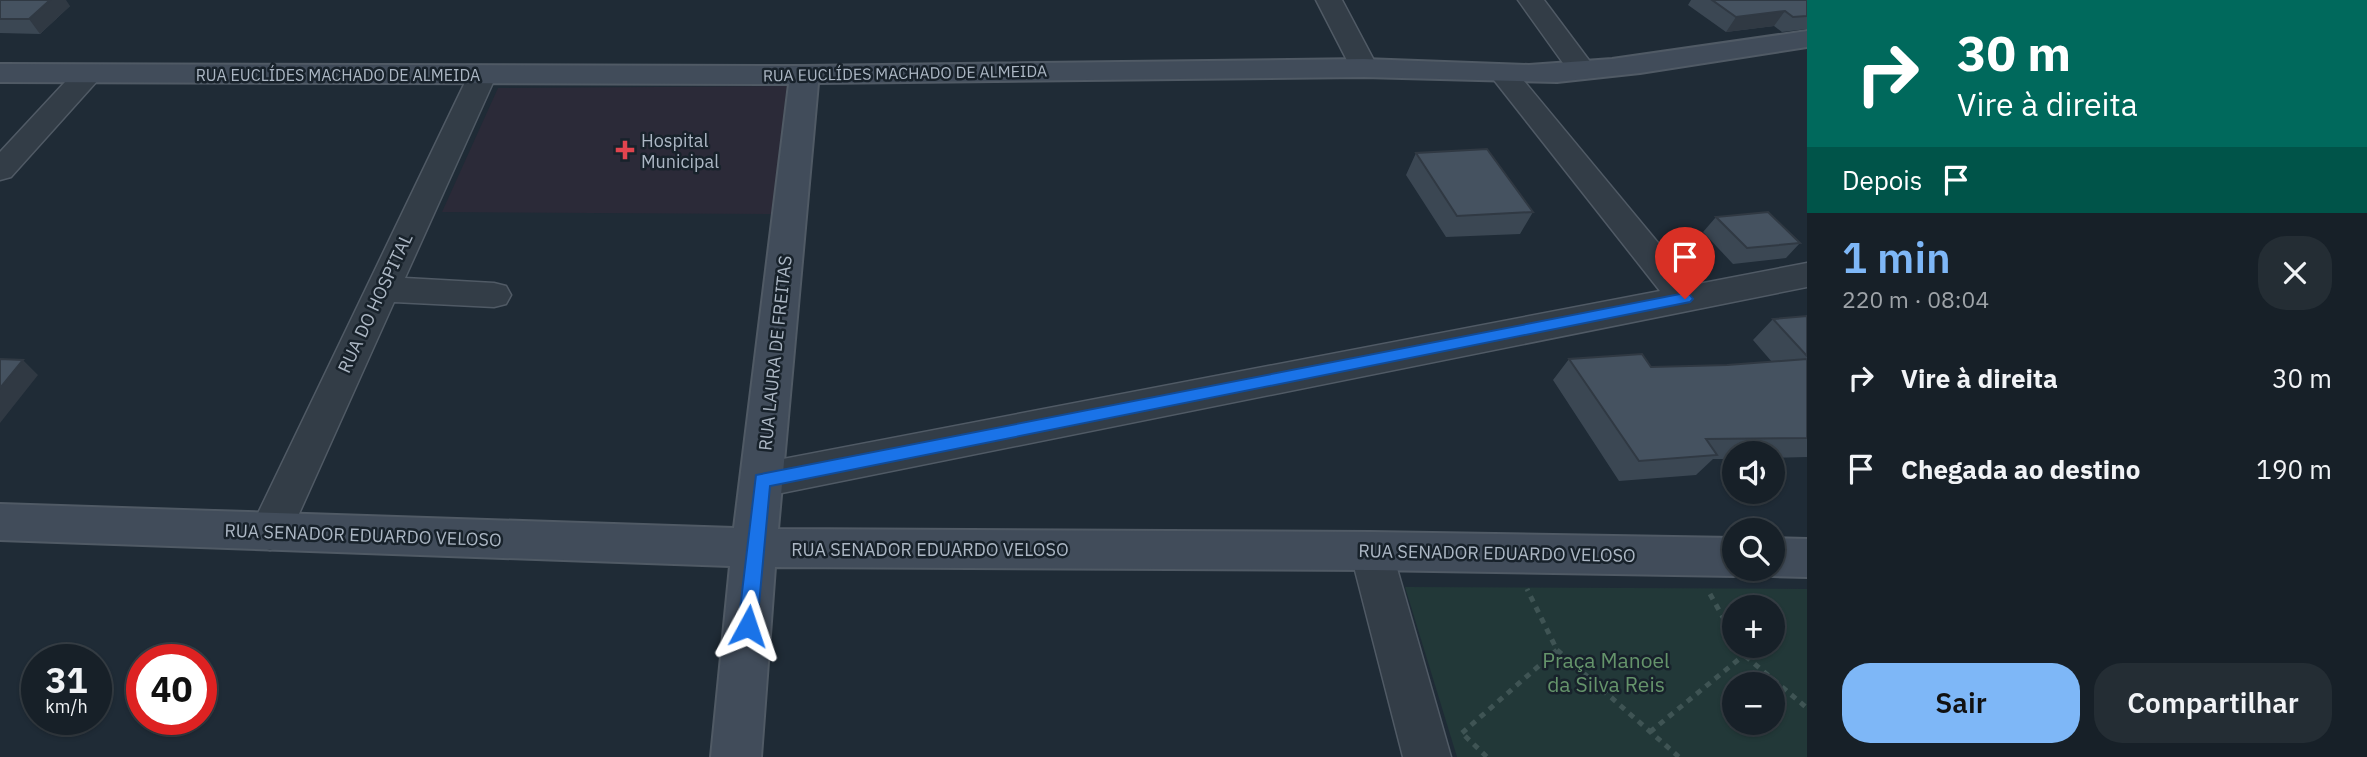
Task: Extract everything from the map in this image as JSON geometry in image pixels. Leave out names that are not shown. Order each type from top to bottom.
[{"type":"street","points":[[1329,0],[1364,68]]},
{"type":"street","points":[[1531,0],[1583,71]]},
{"type":"street","name":"RUA EUCLÍDES MACHADO DE ALMEIDA","points":[[0,73],[804,75],[1364,68],[1504,75],[1583,71],[1807,39]]},
{"type":"street","points":[[0,170],[88,74]]},
{"type":"street","name":"RUA LAURA DE FREITAS","points":[[736,757],[754,548],[804,75]]},
{"type":"street","points":[[1504,75],[1685,299]]},
{"type":"street","name":"RUA DO HOSPITAL","points":[[270,532],[482,76]]},
{"type":"street","points":[[762,480],[1807,275]]},
{"type":"street","points":[[381,289],[494,295]]},
{"type":"street","name":"RUA SENADOR EDUARDO VELOSO","points":[[0,522],[754,548],[1371,551],[1722,557]]},
{"type":"street","points":[[1371,551],[1437,743]]},
{"type":"street","points":[[1785,557],[1807,558]]},
{"type":"path","points":[[1512,553],[1557,650],[1679,757]]},
{"type":"path","points":[[1437,743],[1557,650]]},
{"type":"path","points":[[1650,732],[1740,658]]},
{"type":"path","points":[[1748,658],[1807,708]]},
{"type":"path","points":[[1437,743],[1487,757]]},
{"type":"shaded area","name":"Hospital Municipal","points":[[787,86],[772,214],[442,212],[498,88]]},
{"type":"green space","name":"Praça Manoel da Silva Reis","points":[[1405,587],[1807,589],[1807,757],[1457,757]]},
{"type":"building","points":[[0,0],[50,0],[29,19],[0,19]]},
{"type":"building","points":[[1712,0],[1807,0],[1807,16],[1793,17],[1785,11],[1736,17]]},
{"type":"building","points":[[1487,149],[1533,212],[1457,216],[1416,153]]},
{"type":"building","points":[[1768,212],[1800,243],[1747,248],[1716,217]]},
{"type":"building","points":[[1807,316],[1807,356],[1773,319]]},
{"type":"building","points":[[1642,354],[1651,367],[1807,359],[1807,438],[1706,439],[1717,455],[1639,461],[1569,359]]},
{"type":"building","points":[[0,359],[23,360],[0,388]]},
{"type":"place","name":"Hospital Municipal","points":[[625,150]]},
{"type":"route","points":[[748,626],[762,480],[1685,299]]}]
